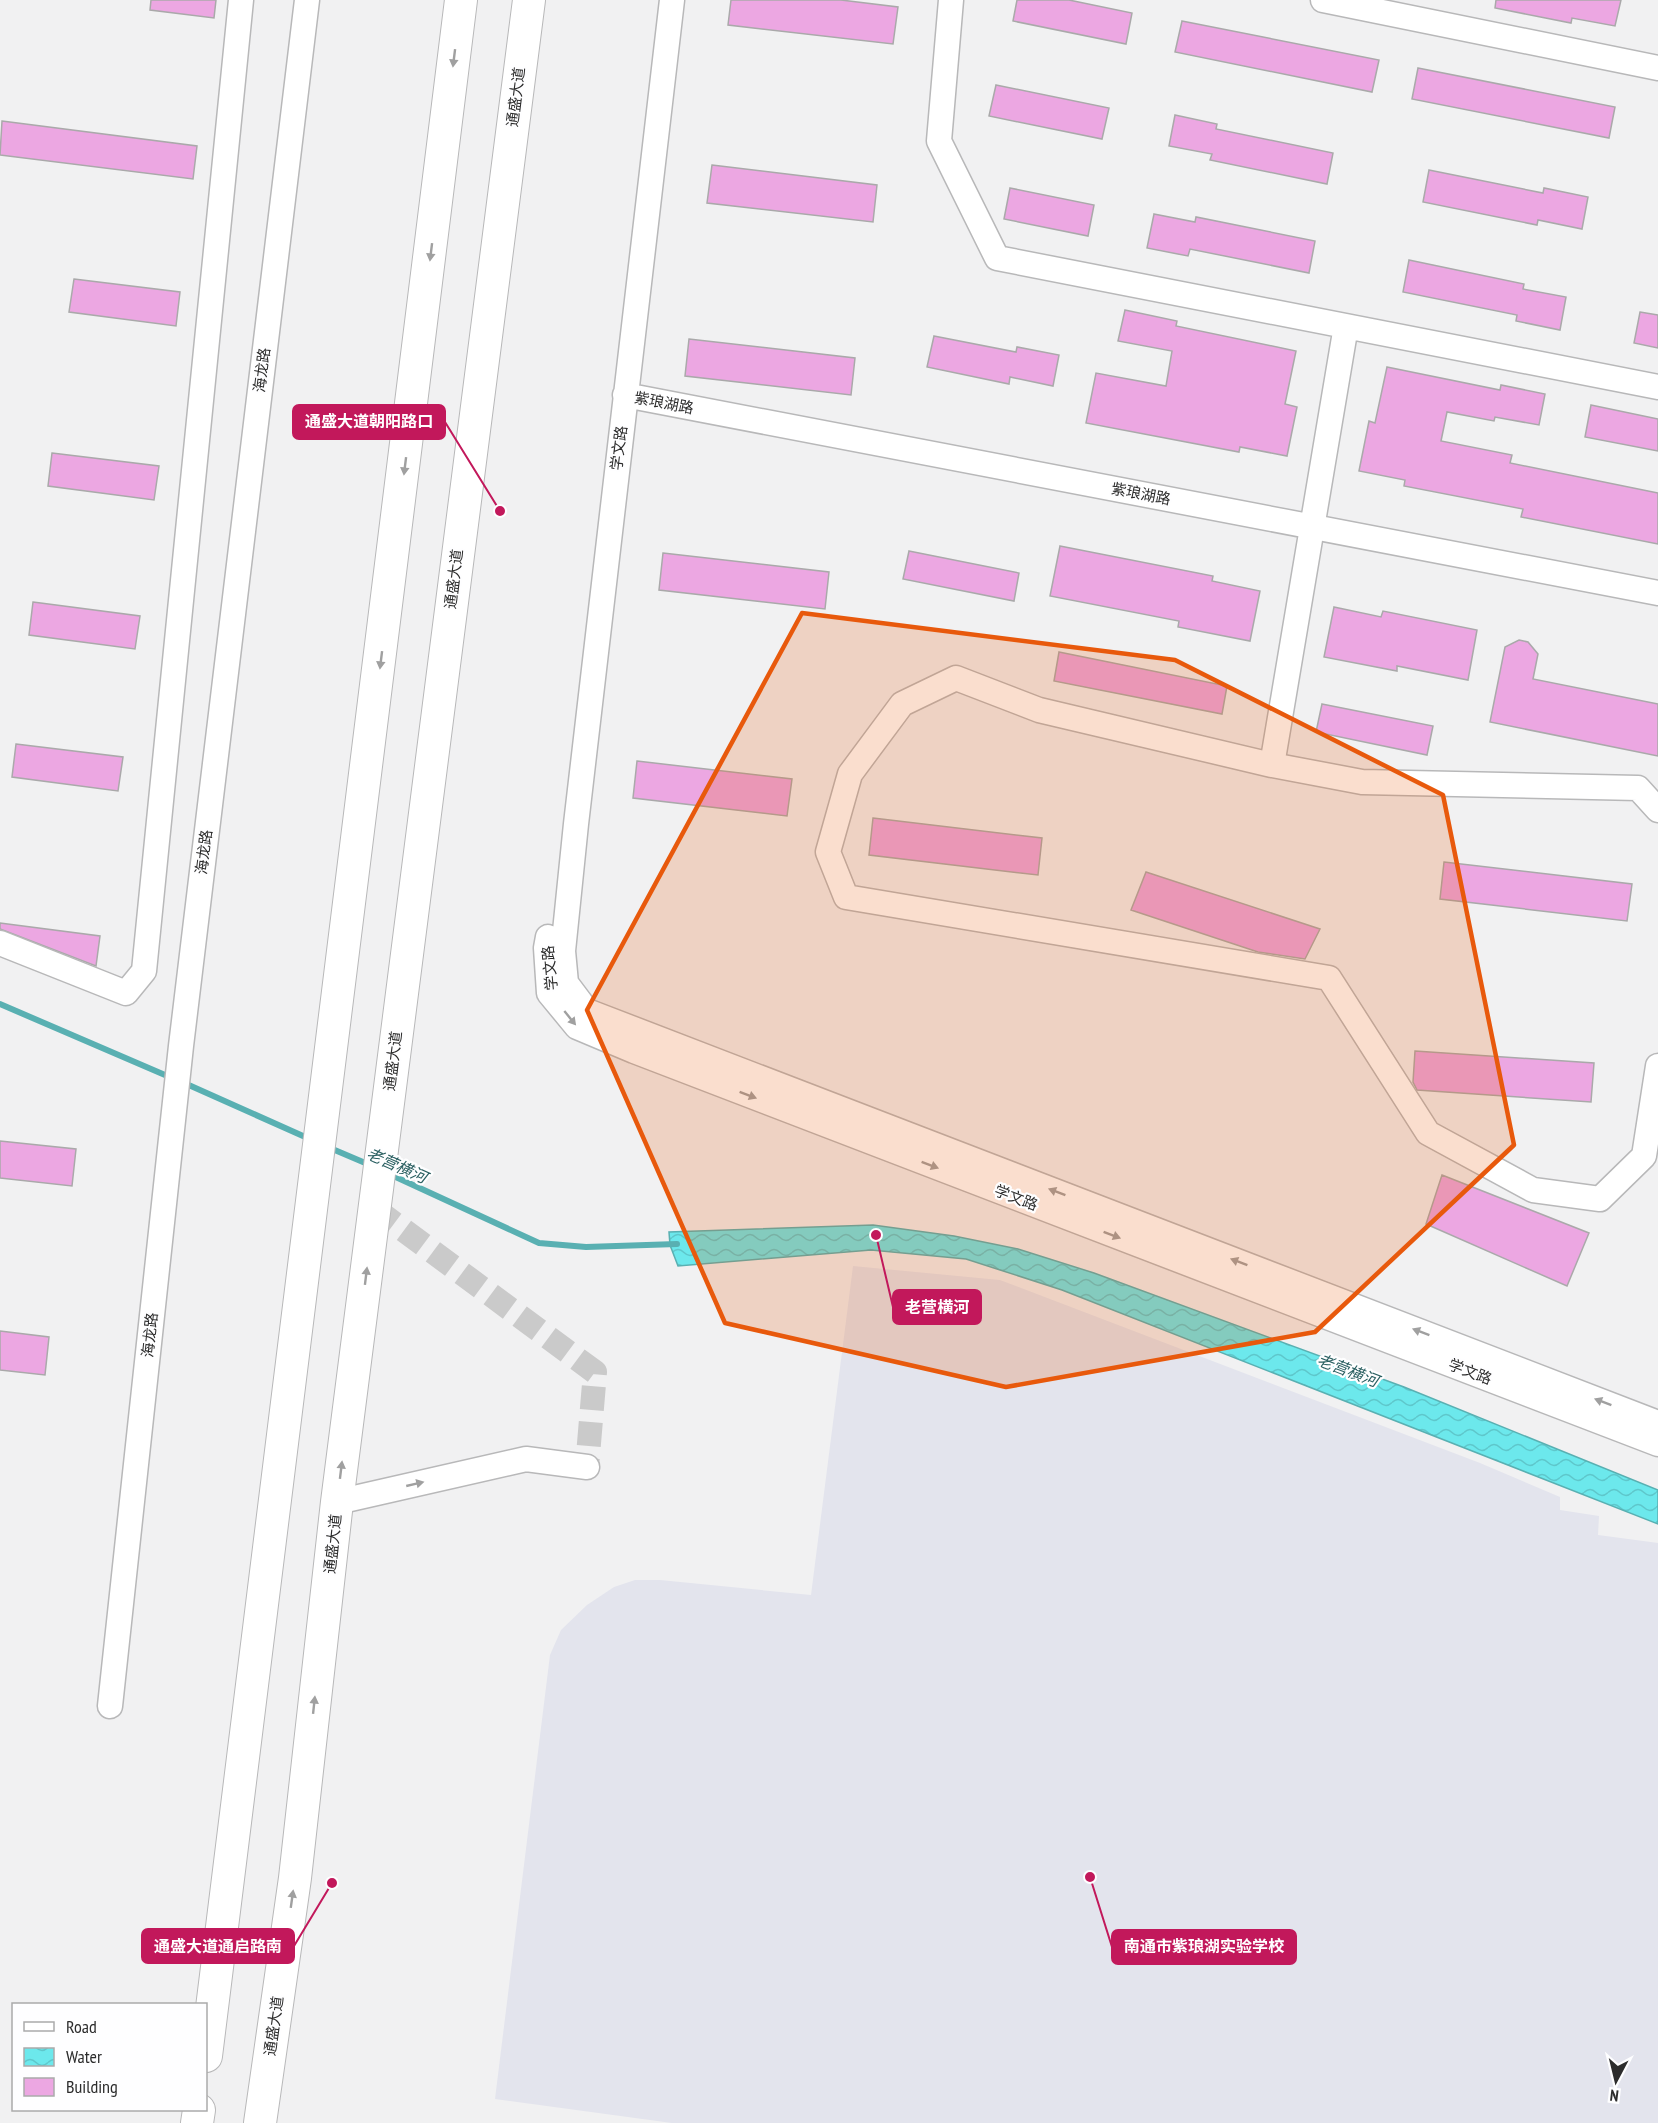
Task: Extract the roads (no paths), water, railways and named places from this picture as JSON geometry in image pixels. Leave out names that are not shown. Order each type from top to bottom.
[{"type":"main road","points":[[207,2048],[341,963],[385,631],[461,0]]},
{"type":"main road","name":"通盛大道","points":[[260,2123],[295,1878],[337,1502],[529,0]]},
{"type":"street","points":[[0,943],[126,993],[144,971],[241,0]]},
{"type":"street","name":"海龙路","points":[[110,1706],[181,1046],[307,0]]},
{"type":"street","name":"学文路","points":[[672,0],[576,824],[563,951],[566,983],[586,1011],[1658,1423]]},
{"type":"street","points":[[951,0],[939,141],[997,258],[1658,387]]},
{"type":"street","points":[[1323,0],[1381,6],[1658,68]]},
{"type":"street","points":[[1272,765],[1346,326]]},
{"type":"street","name":"紫琅湖路","points":[[625,395],[1658,593]]},
{"type":"street","points":[[1658,810],[1638,788],[1362,783],[1272,765],[1039,710],[956,678],[902,705],[850,774],[828,852],[846,897],[1329,978],[1428,1133],[1533,1190],[1600,1199],[1644,1156],[1658,1066]]},
{"type":"street","name":"学文路","points":[[576,824],[558,880],[546,948],[549,993],[577,1027],[1658,1444]]},
{"type":"street","points":[[337,1502],[526,1459],[587,1467]]},
{"type":"water","points":[[873,1225],[954,1236],[1018,1249],[1094,1273],[1404,1387],[1658,1490],[1658,1524],[1062,1290],[966,1259],[871,1250],[678,1266],[670,1245],[669,1232]]},
{"type":"waterway","name":"老营横河","points":[[0,1004],[172,1078]]},
{"type":"waterway","name":"老营横河","points":[[182,1082],[312,1140]]},
{"type":"waterway","name":"老营横河","points":[[330,1148],[370,1165]]},
{"type":"waterway","name":"老营横河","points":[[387,1173],[539,1243],[586,1247],[677,1244]]},
{"type":"tunnel","points":[[375,1209],[595,1372],[587,1467]]},
{"type":"place","name":"通盛大道朝阳路口","points":[[500,511]]},
{"type":"place","name":"老营横河","points":[[876,1235]]},
{"type":"place","name":"南通市紫琅湖实验学校","points":[[1090,1877]]},
{"type":"place","name":"通盛大道通启路南","points":[[332,1883]]}]
